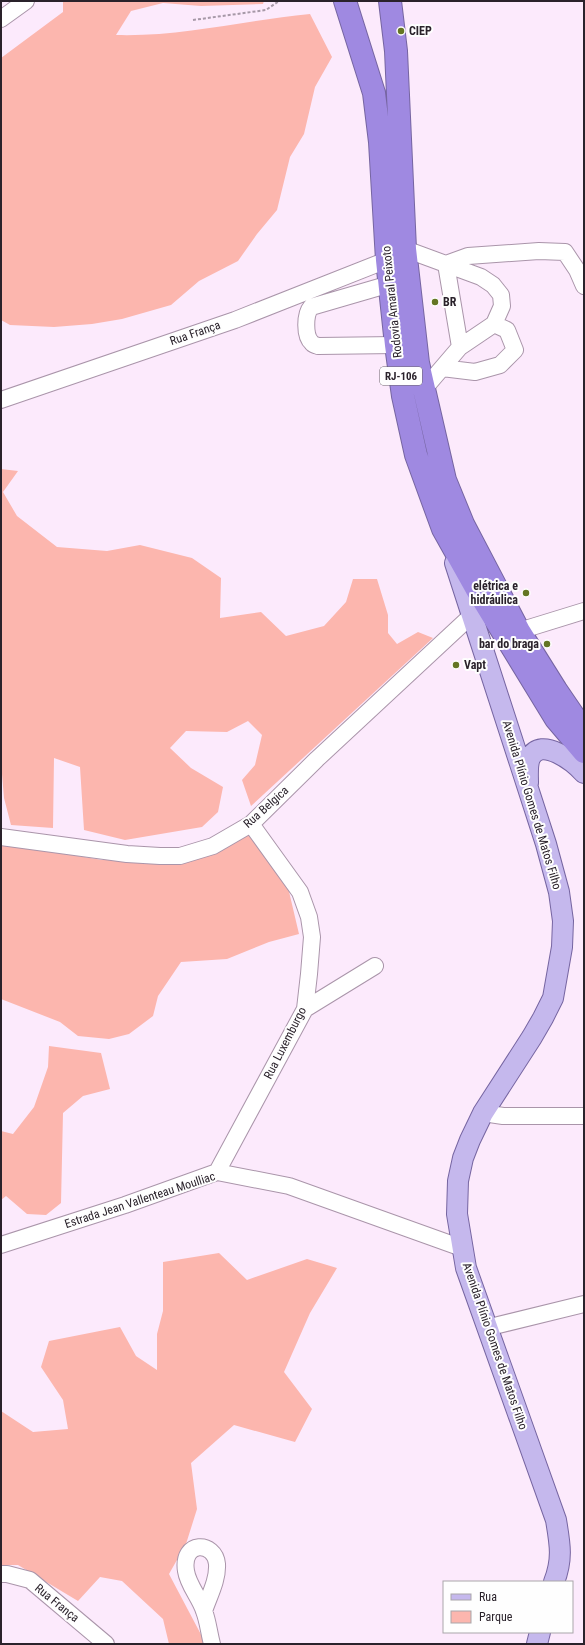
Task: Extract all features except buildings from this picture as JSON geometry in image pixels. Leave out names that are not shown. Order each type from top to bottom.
[{"type":"highway","name":"Rodovia Amaral Peixoto","points":[[345,1],[374,93],[396,254],[418,362],[446,480],[463,524],[519,631],[584,731]]},
{"type":"highway","points":[[353,1],[369,52],[369,78]]},
{"type":"highway","points":[[381,1],[385,27],[397,70]]},
{"type":"highway","name":"Rodovia Amaral Peixoto","points":[[390,1],[397,70],[396,254],[390,284],[403,396],[416,455],[443,529],[476,588],[556,719],[584,752]]},
{"type":"main road","name":"Avenida Plínio Gomes de Matos Filho","points":[[443,529],[546,844],[559,892],[563,921],[562,946],[553,998],[543,1018],[483,1113],[463,1158],[458,1181],[457,1214],[466,1268],[486,1328],[556,1520],[561,1546],[558,1573],[554,1581]]},
{"type":"main road","points":[[528,791],[530,758],[535,752],[540,750],[553,751],[565,756],[584,773]]},
{"type":"main road","points":[[537,1644],[540,1633]]},
{"type":"street","points":[[1,19],[26,1]]},
{"type":"street","points":[[446,264],[468,256],[565,252],[577,270],[584,286]]},
{"type":"street","points":[[396,254],[446,264],[482,277],[493,285],[501,295],[502,306],[494,324],[460,347],[424,389]]},
{"type":"street","name":"Rua França","points":[[1,400],[234,320],[396,254]]},
{"type":"street","points":[[446,264],[460,347]]},
{"type":"street","points":[[390,284],[311,307],[306,316],[308,336],[312,343],[318,346],[396,345]]},
{"type":"street","points":[[442,368],[475,372],[500,365],[515,350],[507,330],[494,324]]},
{"type":"street","points":[[519,631],[584,611]]},
{"type":"street","name":"Rua Belgica","points":[[1,837],[127,854],[180,856],[213,846],[251,824],[317,759],[472,615]]},
{"type":"street","name":"Rua Luxemburgo","points":[[217,1172],[305,1009],[312,937],[309,917],[300,892],[251,824]]},
{"type":"street","points":[[305,1009],[375,966]]},
{"type":"street","points":[[483,1113],[503,1116],[584,1116]]},
{"type":"street","name":"Estrada Jean Vallenteau Moulliac","points":[[1,1245],[125,1205],[217,1172],[289,1186],[462,1248]]},
{"type":"street","points":[[486,1328],[584,1304]]},
{"type":"street","points":[[204,1611],[217,1571],[217,1561],[213,1554],[206,1548],[198,1546],[189,1553],[186,1562],[186,1573],[204,1611],[212,1644]]},
{"type":"street","name":"Rua França","points":[[1,1574],[7,1574],[30,1580],[106,1644]]},
{"type":"path","points":[[193,20],[266,10],[279,1]]},
{"type":"green space","points":[[63,1],[264,1],[263,4],[201,6],[163,3],[131,11],[116,35],[140,35],[189,31],[310,14],[332,57],[315,87],[304,134],[290,157],[277,210],[257,234],[238,261],[199,281],[171,305],[122,319],[92,324],[54,327],[10,325],[1,320],[1,58],[63,12]]},
{"type":"green space","points":[[1,469],[18,471],[3,492],[17,516],[57,547],[107,551],[140,545],[192,558],[221,578],[220,618],[261,612],[286,636],[324,626],[346,602],[353,579],[377,579],[388,615],[388,633],[397,644],[418,632],[433,638],[251,806],[242,780],[255,765],[262,735],[248,721],[227,732],[186,731],[170,748],[191,768],[223,787],[218,812],[202,827],[125,840],[84,830],[80,767],[54,758],[53,828],[11,825],[4,798],[1,774]]},
{"type":"green space","points":[[251,834],[287,883],[299,934],[269,942],[227,959],[181,962],[158,996],[153,1016],[129,1034],[109,1039],[78,1036],[60,1022],[1,999],[1,843],[102,860],[177,860]]},
{"type":"green space","points":[[49,1046],[101,1053],[110,1089],[83,1096],[63,1113],[61,1203],[46,1215],[27,1214],[6,1196],[1,1200],[1,1131],[13,1134],[34,1107],[48,1067]]},
{"type":"green space","points":[[219,1253],[247,1280],[307,1259],[337,1268],[310,1313],[284,1372],[312,1409],[295,1442],[234,1425],[191,1463],[197,1509],[186,1544],[169,1574],[206,1644],[169,1644],[163,1619],[122,1581],[100,1577],[78,1601],[18,1565],[1,1565],[1,1411],[33,1432],[68,1429],[63,1400],[41,1367],[49,1341],[120,1327],[136,1356],[157,1370],[157,1334],[163,1311],[163,1262]]},
{"type":"place","name":"CIEP","points":[[401,31]]},
{"type":"place","name":"BR","points":[[435,302]]},
{"type":"place","name":"elétrica e hidráulica","points":[[526,593]]},
{"type":"place","name":"bar do braga","points":[[547,644]]},
{"type":"place","name":"Vapt","points":[[456,665]]}]
